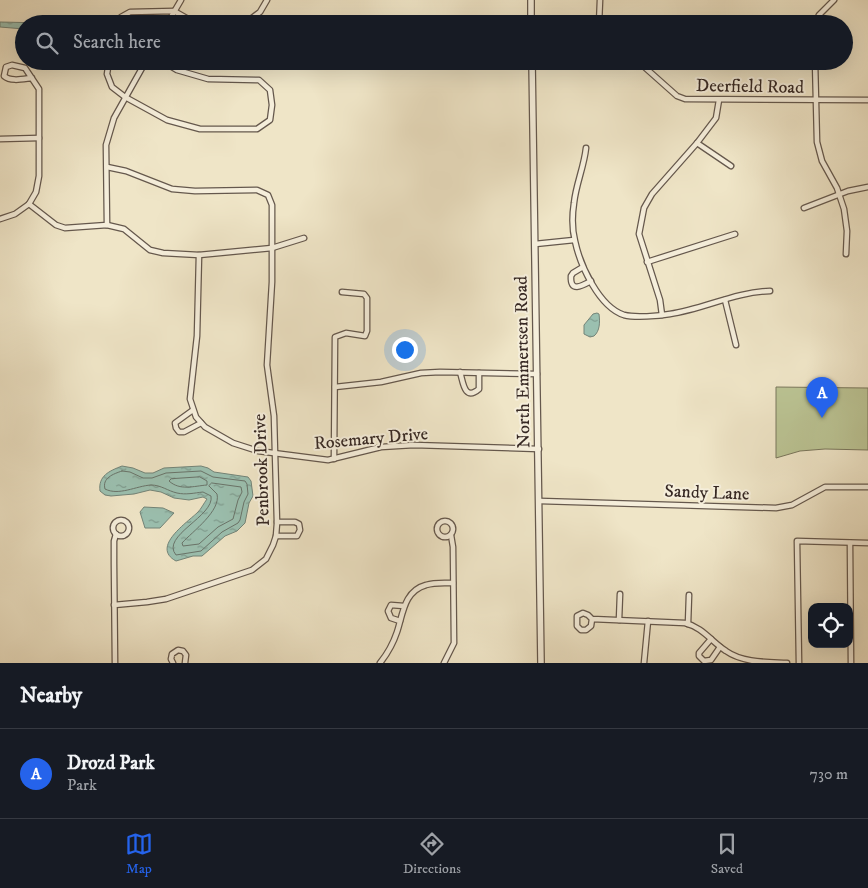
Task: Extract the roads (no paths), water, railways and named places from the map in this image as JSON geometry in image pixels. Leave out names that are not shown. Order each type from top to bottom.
[{"type":"street","points":[[172,15],[181,0]]},
{"type":"street","points":[[256,15],[267,0]]},
{"type":"street","points":[[531,0],[531,15]]},
{"type":"street","points":[[599,15],[600,0]]},
{"type":"street","points":[[819,15],[834,0]]},
{"type":"street","points":[[125,15],[130,12],[174,11],[181,15]]},
{"type":"street","points":[[15,65],[6,67],[4,76],[7,79],[32,78]]},
{"type":"street","points":[[0,219],[15,214],[29,204],[36,192],[39,176],[39,89],[26,70]]},
{"type":"street","points":[[108,70],[107,74],[112,87],[125,97],[162,118],[200,129],[257,129],[270,120],[272,105],[270,90],[259,80],[208,80],[177,70]]},
{"type":"street","points":[[107,225],[106,145],[114,118],[141,70]]},
{"type":"street","name":"North Emmertsen Road","points":[[532,70],[541,663]]},
{"type":"street","name":"Deerfield Road","points":[[648,70],[676,96],[685,99],[868,100]]},
{"type":"street","points":[[815,70],[816,136],[818,149],[839,194],[846,220],[846,254]]},
{"type":"street","points":[[662,315],[660,300],[639,234],[644,208],[652,194],[716,118],[719,100]]},
{"type":"street","points":[[0,139],[39,138]]},
{"type":"street","points":[[697,142],[731,166]]},
{"type":"street","points":[[586,148],[584,164],[574,201],[574,240],[590,281],[611,308],[624,315],[662,315],[686,311],[753,292],[770,291]]},
{"type":"street","name":"Penbrook Drive","points":[[106,167],[126,171],[172,189],[195,191],[257,190],[268,195],[272,205],[272,282],[267,364],[274,416],[276,536],[266,559],[252,570],[166,599],[114,605]]},
{"type":"street","points":[[804,208],[839,194],[868,187]]},
{"type":"street","points":[[29,204],[56,225],[65,228],[107,225],[124,229],[150,250],[163,253],[199,255],[272,248],[304,238]]},
{"type":"street","points":[[647,262],[735,234]]},
{"type":"street","points":[[535,244],[574,240]]},
{"type":"street","name":"Rosemary Drive","points":[[199,255],[195,348],[190,399],[196,417],[201,423],[233,443],[258,451],[334,459],[380,447],[414,445],[539,449]]},
{"type":"street","points":[[583,267],[573,273],[571,280],[575,287],[580,287],[590,281]]},
{"type":"street","points":[[334,459],[335,336],[346,333],[366,336],[367,331],[368,298],[364,294],[342,292]]},
{"type":"street","points":[[724,300],[736,345]]},
{"type":"street","points":[[460,372],[462,386],[470,392],[478,389],[480,373]]},
{"type":"street","points":[[335,387],[381,382],[420,373],[537,374]]},
{"type":"street","points":[[193,410],[175,423],[176,428],[179,432],[184,432],[201,423]]},
{"type":"street","name":"Sandy Lane","points":[[540,501],[776,508],[792,505],[825,486],[868,487]]},
{"type":"street","points":[[276,536],[297,536],[300,530],[299,524],[295,522],[277,522]]},
{"type":"street","points":[[115,663],[114,541],[116,534]]},
{"type":"street","points":[[444,663],[454,643],[453,547],[451,535]]},
{"type":"street","points":[[798,663],[797,541],[868,543]]},
{"type":"street","points":[[850,542],[851,663]]},
{"type":"street","points":[[380,663],[389,652],[404,606],[416,589],[426,585],[453,583]]},
{"type":"street","points":[[620,594],[620,620]]},
{"type":"street","points":[[688,624],[689,595]]},
{"type":"street","points":[[400,621],[391,618],[388,611],[391,605],[404,606]]},
{"type":"street","points":[[592,619],[688,624],[695,626],[728,653],[758,662],[787,663]]},
{"type":"street","points":[[644,663],[648,621]]},
{"type":"street","points":[[711,639],[701,649],[699,656],[701,659],[704,661],[711,660],[720,647]]},
{"type":"street","points":[[173,663],[171,659],[172,654],[178,650],[183,651],[186,655],[185,663]]},
{"type":"water","points":[[0,22],[15,22],[15,28],[0,27]]},
{"type":"water","points":[[593,314],[599,314],[598,329],[594,336],[590,337],[584,334],[584,325]]},
{"type":"water","points":[[122,466],[145,473],[153,473],[164,468],[201,466],[214,472],[248,477],[251,481],[253,496],[249,503],[245,523],[237,531],[225,536],[202,556],[193,556],[176,561],[169,555],[167,549],[169,542],[180,528],[199,511],[207,499],[203,497],[189,500],[174,498],[161,492],[150,490],[134,494],[105,495],[100,491],[101,481],[109,472]]},
{"type":"water","points":[[144,507],[163,508],[174,513],[160,528],[145,528],[140,512]]},
{"type":"place","name":"Drozd Park","points":[[822,418]]}]
